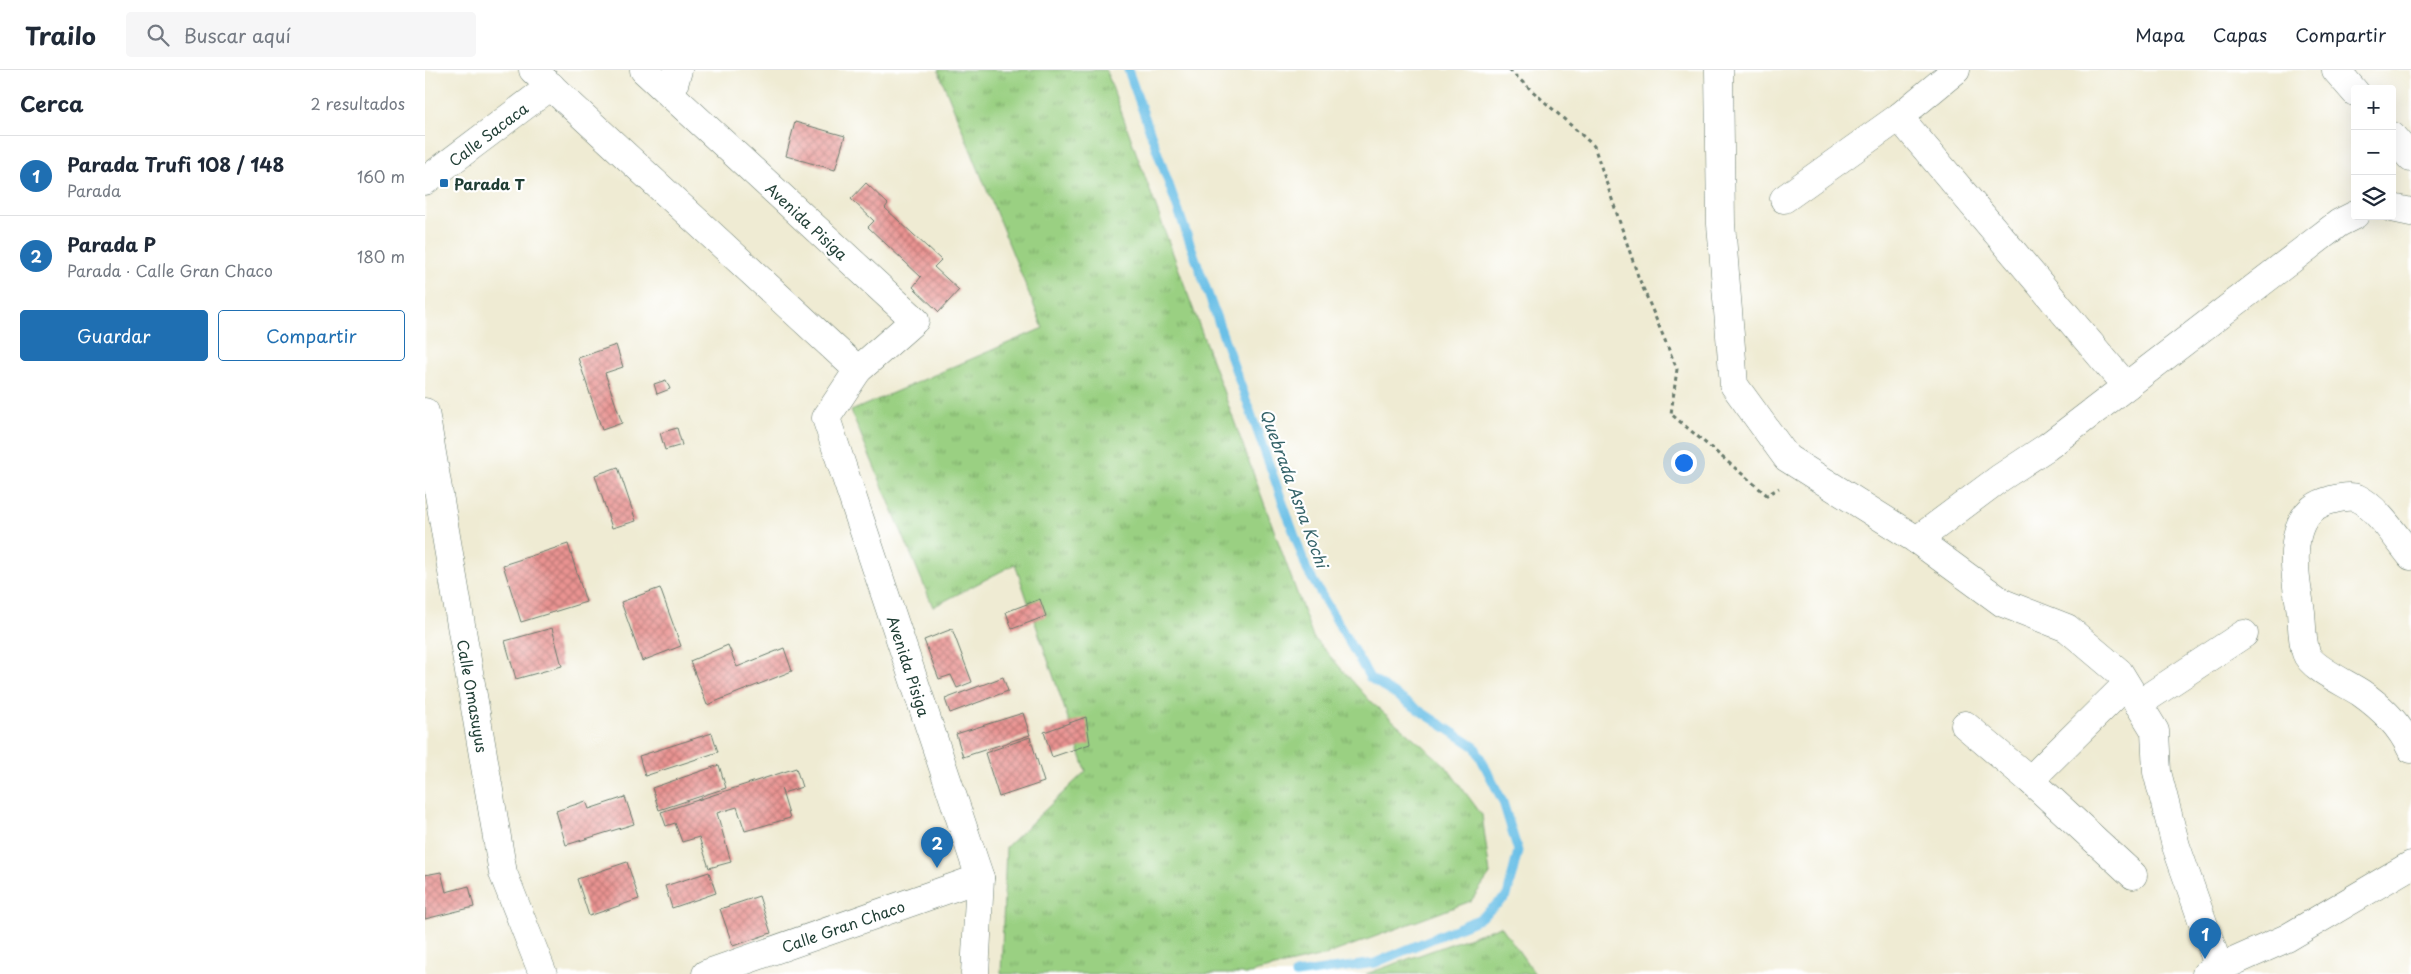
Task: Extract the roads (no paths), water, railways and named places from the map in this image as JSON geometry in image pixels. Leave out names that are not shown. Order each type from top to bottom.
[{"type":"street","name":"Avenida Pisiga","points":[[645,70],[675,82],[915,320],[858,370],[826,418],[980,878],[975,974]]},
{"type":"street","points":[[1719,70],[1721,224],[1734,385],[1787,458],[1917,540],[2003,603],[2067,628],[2119,672],[2155,730],[2157,772],[2212,971],[2287,938],[2411,865]]},
{"type":"street","points":[[1784,199],[1899,117],[1956,70]]},
{"type":"street","points":[[2336,70],[2351,87]]},
{"type":"street","points":[[542,78],[858,370]]},
{"type":"street","name":"Calle Sacaca","points":[[425,181],[542,78]]},
{"type":"street","points":[[1899,117],[2127,386]]},
{"type":"street","points":[[2396,141],[2411,158]]},
{"type":"street","points":[[2396,209],[2411,212]]},
{"type":"street","points":[[1917,540],[1999,478],[2047,447],[2339,223],[2351,217]]},
{"type":"street","name":"Calle Omasuyus","points":[[425,412],[503,873],[543,974]]},
{"type":"street","points":[[2411,556],[2372,509],[2357,498],[2340,497],[2324,501],[2309,510],[2300,525],[2296,541],[2295,570],[2307,655],[2321,669],[2363,694],[2389,716],[2411,750]]},
{"type":"street","points":[[2030,780],[2132,695],[2244,634]]},
{"type":"street","points":[[1965,725],[2030,780],[2133,875]]},
{"type":"street","name":"Calle Gran Chaco","points":[[706,974],[980,878]]},
{"type":"waterway","name":"Quebrada Asna Kochi","points":[[1128,70],[1307,570],[1370,678],[1475,747],[1503,802],[1518,851],[1507,896],[1479,919],[1375,963],[1295,974]]},
{"type":"place","name":"Parada T","points":[[444,183]]},
{"type":"place","name":"Parada P","points":[[937,868]]},
{"type":"place","name":"Parada Trufi 108 / 148","points":[[2205,959]]}]
